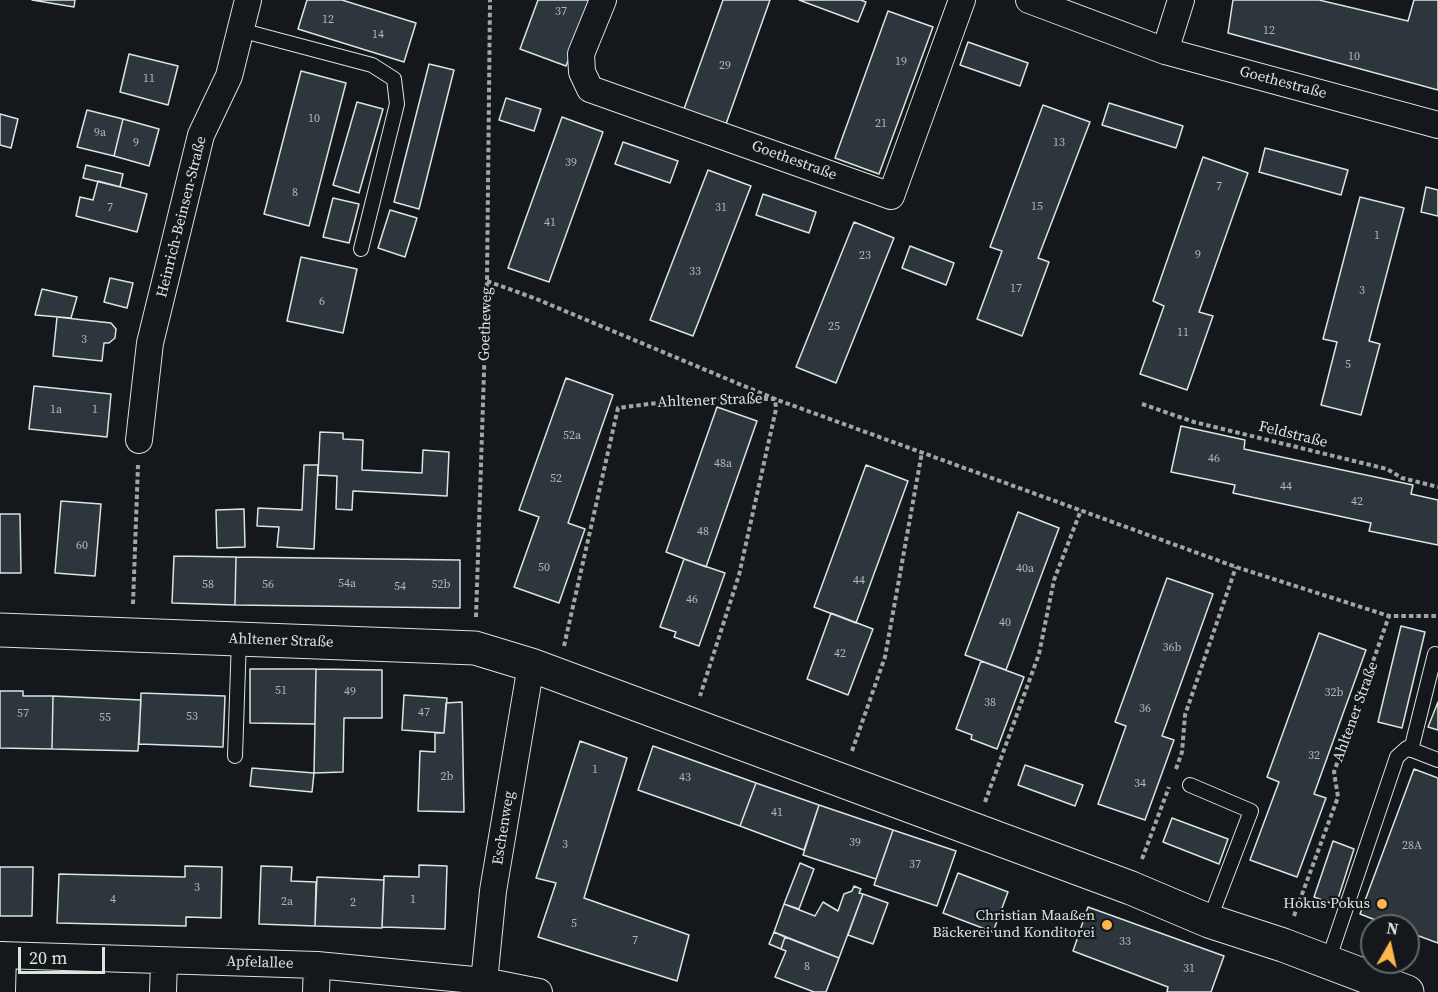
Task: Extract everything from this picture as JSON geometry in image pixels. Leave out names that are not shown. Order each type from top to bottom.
[{"type":"main road","name":"Ahltener Straße","points":[[0,630],[132,637],[475,648],[544,670],[1131,888],[1209,921],[1328,961],[1407,992]]},
{"type":"street","name":"Heinrich-Beinsen-Straße","points":[[139,440],[150,344],[201,135],[229,76],[248,0]]},
{"type":"street","name":"Goethestraße","points":[[603,0],[581,54],[582,72],[590,89],[891,196],[962,0]]},
{"type":"street","name":"Goethestraße","points":[[1029,0],[1164,51],[1438,125]]},
{"type":"street","points":[[1164,51],[1181,0]]},
{"type":"street","name":"Eschenweg","points":[[483,987],[493,891],[544,670]]},
{"type":"street","points":[[2,955],[2,992]]},
{"type":"street","name":"Apfelallee","points":[[2,955],[317,965],[539,992]]},
{"type":"street","points":[[163,992],[164,961]]},
{"type":"street","points":[[316,992],[317,965]]},
{"type":"lane","points":[[240,30],[372,65],[394,79],[397,104],[362,249]]},
{"type":"lane","points":[[235,756],[238,639]]},
{"type":"lane","points":[[1411,750],[1435,654]]},
{"type":"lane","points":[[1328,961],[1397,757],[1407,748],[1438,760]]},
{"type":"lane","points":[[1190,785],[1251,812],[1209,921]]},
{"type":"path","name":"Goetheweg","points":[[475,648],[487,281],[490,0]]},
{"type":"path","points":[[487,281],[775,399],[1236,567],[1389,616],[1438,616]]},
{"type":"path","name":"Ahltener Straße","points":[[544,670],[618,408],[680,400],[775,399],[776,409],[739,575],[690,725]]},
{"type":"path","name":"Feldstraße","points":[[1143,404],[1194,422],[1388,469],[1402,478],[1438,487]]},
{"type":"path","points":[[132,637],[139,440]]},
{"type":"path","points":[[841,781],[885,657],[922,452]]},
{"type":"path","points":[[975,831],[1039,654],[1054,579],[1081,510]]},
{"type":"path","points":[[1174,773],[1182,752],[1185,715],[1236,567]]},
{"type":"path","name":"Ahltener Straße","points":[[1283,945],[1338,797],[1334,772],[1389,616]]},
{"type":"path","points":[[1131,888],[1170,784]]},
{"type":"building","points":[[32,0],[75,0],[74,7]]},
{"type":"building","points":[[307,0],[342,0],[416,23],[404,62],[298,29]]},
{"type":"building","points":[[538,0],[591,0],[566,66],[520,49]]},
{"type":"building","points":[[723,0],[770,0],[726,124],[684,109]]},
{"type":"building","points":[[799,0],[861,0],[866,2],[858,22]]},
{"type":"building","points":[[1233,0],[1319,0],[1408,21],[1414,0],[1438,0],[1438,90],[1228,33]]},
{"type":"building","points":[[888,11],[933,27],[879,174],[835,158]]},
{"type":"building","points":[[968,42],[1028,63],[1020,86],[960,65]]},
{"type":"building","points":[[129,54],[178,66],[168,105],[120,92]]},
{"type":"building","points":[[429,64],[454,70],[419,209],[394,202]]},
{"type":"building","points":[[301,71],[346,83],[309,226],[264,214]]},
{"type":"building","points":[[506,98],[541,109],[534,131],[499,120]]},
{"type":"building","points":[[357,102],[383,109],[359,193],[333,185]]},
{"type":"building","points":[[1109,103],[1183,126],[1176,148],[1102,125]]},
{"type":"building","points":[[1043,105],[1090,122],[1038,258],[1049,262],[1022,336],[977,319],[1002,251],[990,247]]},
{"type":"building","points":[[87,110],[123,119],[114,156],[77,147]]},
{"type":"building","points":[[0,114],[18,119],[11,148],[0,145]]},
{"type":"building","points":[[562,117],[603,132],[549,282],[508,268]]},
{"type":"building","points":[[123,119],[159,129],[149,166],[114,156]]},
{"type":"building","points":[[623,142],[678,161],[670,183],[615,164]]},
{"type":"building","points":[[1265,148],[1348,170],[1341,195],[1259,172]]},
{"type":"building","points":[[1203,157],[1248,173],[1199,312],[1213,316],[1187,390],[1140,374],[1164,306],[1153,301]]},
{"type":"building","points":[[86,165],[123,174],[120,187],[83,178]]},
{"type":"building","points":[[708,170],[751,186],[693,336],[650,320]]},
{"type":"building","points":[[98,181],[147,194],[137,232],[76,216],[80,197],[93,200]]},
{"type":"building","points":[[1426,187],[1438,190],[1438,216],[1421,212]]},
{"type":"building","points":[[763,194],[816,212],[809,233],[756,215]]},
{"type":"building","points":[[1360,197],[1404,208],[1369,341],[1380,344],[1361,415],[1321,405],[1337,342],[1323,339]]},
{"type":"building","points":[[333,198],[359,204],[349,243],[323,237]]},
{"type":"building","points":[[390,210],[417,218],[405,257],[378,248]]},
{"type":"building","points":[[854,222],[894,238],[836,383],[796,367]]},
{"type":"building","points":[[910,246],[954,263],[946,285],[902,268]]},
{"type":"building","points":[[301,257],[357,269],[343,333],[287,321]]},
{"type":"building","points":[[110,278],[133,283],[127,308],[104,302]]},
{"type":"building","points":[[42,289],[77,297],[71,318],[35,315]]},
{"type":"building","points":[[57,317],[111,323],[116,329],[115,338],[109,343],[104,343],[102,361],[53,356]]},
{"type":"building","points":[[566,378],[613,395],[568,523],[585,529],[559,603],[514,587],[539,517],[519,510]]},
{"type":"building","points":[[34,386],[111,394],[107,437],[29,429]]},
{"type":"building","points":[[717,407],[757,421],[706,567],[666,552]]},
{"type":"building","points":[[1181,426],[1245,440],[1244,449],[1413,485],[1411,494],[1438,500],[1438,545],[1369,531],[1371,523],[1233,493],[1235,485],[1171,472]]},
{"type":"building","points":[[320,432],[343,433],[343,439],[363,440],[362,470],[422,473],[423,450],[449,452],[447,496],[353,491],[352,510],[336,509],[337,476],[318,475]]},
{"type":"building","points":[[304,465],[318,465],[314,549],[277,547],[279,527],[257,526],[258,508],[302,510]]},
{"type":"building","points":[[866,465],[908,481],[856,623],[814,607]]},
{"type":"building","points":[[61,501],[101,504],[95,576],[55,573]]},
{"type":"building","points":[[244,509],[245,547],[217,548],[216,510]]},
{"type":"building","points":[[1018,512],[1059,528],[1006,670],[965,655]]},
{"type":"building","points":[[0,514],[20,514],[21,573],[0,573]]},
{"type":"building","points":[[174,556],[236,557],[235,605],[172,603]]},
{"type":"building","points":[[236,557],[460,560],[460,608],[235,605]]},
{"type":"building","points":[[684,559],[725,573],[699,646],[674,637],[676,632],[660,627]]},
{"type":"building","points":[[1167,578],[1213,594],[1162,736],[1174,740],[1145,820],[1098,804],[1126,726],[1115,722]]},
{"type":"building","points":[[831,613],[873,629],[848,695],[807,679]]},
{"type":"building","points":[[1401,626],[1425,632],[1402,728],[1378,722]]},
{"type":"building","points":[[1319,633],[1366,650],[1314,794],[1326,798],[1297,877],[1250,860],[1279,782],[1267,777]]},
{"type":"building","points":[[981,661],[1024,677],[997,749],[971,739],[972,735],[956,729]]},
{"type":"building","points":[[250,669],[316,669],[315,724],[250,723]]},
{"type":"building","points":[[316,669],[382,670],[382,718],[344,718],[343,772],[314,773]]},
{"type":"building","points":[[0,691],[23,691],[23,696],[53,696],[52,749],[0,748]]},
{"type":"building","points":[[141,693],[225,696],[223,747],[139,744]]},
{"type":"building","points":[[404,695],[447,698],[444,733],[402,730]]},
{"type":"building","points":[[53,696],[141,700],[138,751],[52,749]]},
{"type":"building","points":[[462,702],[464,812],[418,811],[420,751],[435,752],[435,733],[444,733],[446,703]]},
{"type":"building","points":[[1438,702],[1438,730],[1428,727]]},
{"type":"building","points":[[580,741],[627,758],[584,898],[689,935],[677,981],[538,937],[556,883],[536,878]]},
{"type":"building","points":[[653,746],[756,783],[740,826],[638,790]]},
{"type":"building","points":[[1025,765],[1083,785],[1075,806],[1018,785]]},
{"type":"building","points":[[252,768],[314,773],[312,792],[250,786]]},
{"type":"building","points":[[1414,769],[1438,778],[1438,943],[1420,936],[1420,914],[1360,914]]},
{"type":"building","points":[[756,783],[819,805],[804,850],[740,826]]},
{"type":"building","points":[[819,805],[893,830],[876,879],[803,855]]},
{"type":"building","points":[[1172,818],[1228,839],[1219,864],[1163,842]]},
{"type":"building","points":[[893,830],[956,851],[937,906],[874,885]]},
{"type":"building","points":[[1333,841],[1354,849],[1336,905],[1314,897]]},
{"type":"building","points":[[800,863],[814,869],[799,909],[784,904]]},
{"type":"building","points":[[419,865],[447,866],[445,929],[382,927],[384,876],[419,877]]},
{"type":"building","points":[[185,866],[222,867],[221,918],[186,917],[186,926],[57,923],[59,874],[185,877]]},
{"type":"building","points":[[261,866],[292,867],[291,881],[316,882],[315,926],[259,924]]},
{"type":"building","points":[[0,867],[33,867],[32,916],[0,916]]},
{"type":"building","points":[[958,873],[1008,892],[993,932],[943,913]]},
{"type":"building","points":[[317,877],[384,880],[382,928],[315,926]]},
{"type":"building","points":[[854,886],[861,889],[859,893],[863,894],[839,958],[774,932],[784,904],[815,916],[823,902],[838,911],[844,894],[852,891]]},
{"type":"building","points":[[863,894],[888,903],[873,944],[848,935]]},
{"type":"building","points":[[1088,907],[1224,956],[1211,992],[1167,992],[1168,987],[1073,951]]},
{"type":"building","points":[[774,932],[785,937],[781,949],[769,944]]},
{"type":"building","points":[[785,937],[839,958],[826,992],[814,992],[775,977],[786,951],[781,949]]},
{"type":"place","name":"Hokus Pokus","points":[[1382,904]]},
{"type":"place","name":"Christian Maaßen Bäckerei und Konditorei","points":[[1107,925]]}]
